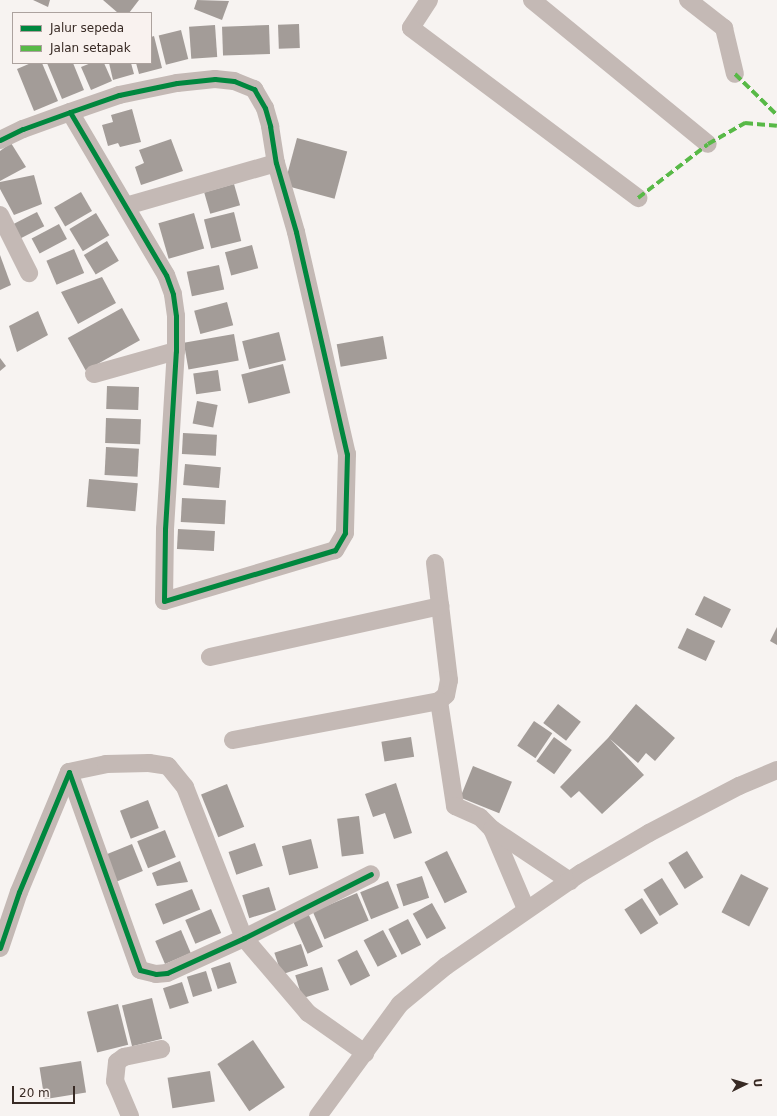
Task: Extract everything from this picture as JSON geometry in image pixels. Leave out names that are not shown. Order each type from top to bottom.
[{"type":"street","points":[[429,0],[411,28],[638,198]]},
{"type":"street","points":[[532,0],[708,144]]},
{"type":"street","points":[[688,0],[724,28],[735,74]]},
{"type":"street","points":[[0,140],[70,112],[119,95],[177,83],[215,79],[234,81],[254,89],[265,108],[276,163],[296,232],[347,454],[344,533],[335,550],[164,601],[165,529],[176,351],[176,316],[173,294],[166,275],[70,112]]},
{"type":"street","points":[[126,206],[276,163]]},
{"type":"street","points":[[0,214],[29,273]]},
{"type":"street","points":[[94,374],[176,351]]},
{"type":"street","points":[[233,740],[439,701],[446,695],[449,680],[435,563]]},
{"type":"street","points":[[210,657],[440,606]]},
{"type":"street","points":[[439,701],[455,806],[480,817],[492,829],[570,881]]},
{"type":"street","points":[[69,772],[106,764],[149,763],[168,766],[185,787],[244,938],[308,1013],[365,1053]]},
{"type":"street","points":[[318,1116],[400,1004],[446,966],[570,881],[656,829],[739,786],[777,770]]},
{"type":"street","points":[[69,772],[140,970],[156,974],[167,973],[244,938],[371,874]]},
{"type":"street","points":[[0,948],[20,892],[69,772]]},
{"type":"street","points":[[492,829],[526,910]]},
{"type":"street","points":[[130,1116],[115,1081],[117,1062],[124,1057],[161,1049]]},
{"type":"building","points":[[33,0],[50,0],[48,7]]},
{"type":"building","points":[[103,0],[139,0],[130,12],[117,12]]},
{"type":"building","points":[[197,0],[229,1],[222,20],[194,9]]},
{"type":"building","points":[[299,24],[300,48],[279,49],[278,25]]},
{"type":"building","points":[[215,25],[217,57],[191,59],[189,27]]},
{"type":"building","points":[[269,25],[270,54],[223,56],[222,27]]},
{"type":"building","points":[[181,30],[188,59],[166,65],[159,36]]},
{"type":"building","points":[[154,36],[162,68],[139,74],[136,64],[152,64],[152,37]]},
{"type":"building","points":[[29,64],[42,64],[58,101],[34,111],[17,69]]},
{"type":"building","points":[[47,64],[73,64],[84,90],[62,99]]},
{"type":"building","points":[[88,64],[104,64],[112,81],[91,90],[81,67]]},
{"type":"building","points":[[109,64],[131,64],[134,74],[113,80]]},
{"type":"building","points":[[132,109],[141,142],[120,147],[118,143],[108,146],[102,125],[113,122],[111,115]]},
{"type":"building","points":[[297,138],[347,151],[335,199],[284,185]]},
{"type":"building","points":[[171,139],[183,171],[141,185],[135,167],[144,163],[139,150]]},
{"type":"building","points":[[11,143],[26,167],[0,181],[0,151]]},
{"type":"building","points":[[34,175],[42,204],[14,215],[0,189],[0,182]]},
{"type":"building","points":[[234,184],[240,205],[210,214],[204,193]]},
{"type":"building","points":[[81,192],[92,211],[65,227],[54,208]]},
{"type":"building","points":[[37,212],[44,226],[19,239],[12,225]]},
{"type":"building","points":[[234,212],[241,241],[211,249],[204,219]]},
{"type":"building","points":[[96,213],[109,235],[83,251],[69,229]]},
{"type":"building","points":[[194,213],[204,249],[169,259],[158,223]]},
{"type":"building","points":[[59,224],[67,239],[40,254],[32,239]]},
{"type":"building","points":[[107,241],[119,261],[96,275],[84,255]]},
{"type":"building","points":[[252,245],[258,268],[231,275],[225,252]]},
{"type":"building","points":[[74,249],[84,273],[57,285],[46,261]]},
{"type":"building","points":[[0,255],[11,285],[0,290]]},
{"type":"building","points":[[219,265],[224,289],[192,296],[187,272]]},
{"type":"building","points":[[102,277],[116,303],[78,324],[61,292]]},
{"type":"building","points":[[227,302],[233,325],[200,334],[194,311]]},
{"type":"building","points":[[122,308],[140,340],[86,370],[68,338]]},
{"type":"building","points":[[38,311],[48,335],[17,352],[9,326]]},
{"type":"building","points":[[279,332],[286,360],[249,369],[242,341]]},
{"type":"building","points":[[234,334],[239,361],[188,369],[184,343]]},
{"type":"building","points":[[383,336],[387,359],[341,367],[337,344]]},
{"type":"building","points":[[0,358],[6,366],[0,371]]},
{"type":"building","points":[[283,364],[290,393],[249,404],[241,374]]},
{"type":"building","points":[[218,370],[221,391],[196,394],[193,373]]},
{"type":"building","points":[[107,386],[139,387],[138,410],[106,409]]},
{"type":"building","points":[[197,401],[218,405],[213,428],[193,424]]},
{"type":"building","points":[[106,418],[141,419],[140,444],[105,443]]},
{"type":"building","points":[[183,433],[217,435],[216,456],[182,454]]},
{"type":"building","points":[[106,447],[139,449],[137,477],[105,475]]},
{"type":"building","points":[[185,464],[221,467],[219,488],[183,485]]},
{"type":"building","points":[[89,479],[138,483],[135,511],[87,507]]},
{"type":"building","points":[[182,498],[226,500],[225,524],[181,522]]},
{"type":"building","points":[[178,529],[215,531],[214,551],[177,549]]},
{"type":"building","points":[[704,596],[731,609],[722,628],[695,615]]},
{"type":"building","points":[[777,627],[777,645],[770,641]]},
{"type":"building","points":[[687,628],[715,641],[706,661],[678,648]]},
{"type":"building","points":[[558,704],[581,722],[566,741],[543,723]]},
{"type":"building","points":[[636,704],[675,738],[655,761],[646,753],[638,763],[610,739],[644,775],[602,814],[579,791],[571,798],[560,787],[608,738]]},
{"type":"building","points":[[534,721],[552,733],[535,758],[517,746]]},
{"type":"building","points":[[411,737],[414,757],[384,761],[381,742]]},
{"type":"building","points":[[554,737],[572,750],[554,774],[536,761]]},
{"type":"building","points":[[473,766],[512,782],[499,813],[460,798]]},
{"type":"building","points":[[396,783],[412,833],[394,839],[385,813],[373,817],[365,794]]},
{"type":"building","points":[[227,784],[244,827],[218,837],[201,794]]},
{"type":"building","points":[[148,800],[159,828],[131,839],[120,811]]},
{"type":"building","points":[[359,816],[364,854],[342,856],[337,819]]},
{"type":"building","points":[[165,830],[176,857],[148,868],[137,841]]},
{"type":"building","points":[[311,839],[318,868],[289,875],[282,846]]},
{"type":"building","points":[[255,843],[263,866],[236,875],[229,852]]},
{"type":"building","points":[[132,844],[143,871],[115,882],[104,855]]},
{"type":"building","points":[[447,851],[467,892],[445,903],[425,862]]},
{"type":"building","points":[[687,851],[703,877],[685,889],[668,863]]},
{"type":"building","points":[[180,861],[188,882],[157,886],[152,873]]},
{"type":"building","points":[[741,874],[769,888],[749,926],[721,912]]},
{"type":"building","points":[[422,876],[429,898],[403,906],[396,884]]},
{"type":"building","points":[[662,878],[678,904],[660,916],[643,890]]},
{"type":"building","points":[[388,881],[399,908],[371,919],[360,892]]},
{"type":"building","points":[[269,887],[276,910],[249,918],[242,895]]},
{"type":"building","points":[[192,889],[200,909],[163,924],[155,904]]},
{"type":"building","points":[[357,893],[369,921],[325,939],[313,912]]},
{"type":"building","points":[[642,898],[658,923],[641,935],[624,909]]},
{"type":"building","points":[[432,903],[446,928],[427,939],[413,914]]},
{"type":"building","points":[[211,909],[221,933],[195,944],[185,920]]},
{"type":"building","points":[[308,913],[323,947],[308,954],[292,920]]},
{"type":"building","points":[[408,919],[421,945],[402,955],[388,929]]},
{"type":"building","points":[[181,930],[191,953],[165,964],[155,941]]},
{"type":"building","points":[[383,930],[397,956],[378,967],[364,940]]},
{"type":"building","points":[[301,944],[308,966],[281,975],[274,953]]},
{"type":"building","points":[[357,950],[370,976],[351,986],[337,960]]},
{"type":"building","points":[[230,962],[237,983],[218,989],[211,968]]},
{"type":"building","points":[[322,967],[329,990],[302,998],[295,975]]},
{"type":"building","points":[[206,971],[212,991],[193,997],[187,977]]},
{"type":"building","points":[[182,982],[189,1003],[170,1009],[163,988]]},
{"type":"building","points":[[152,998],[162,1039],[132,1046],[122,1005]]},
{"type":"building","points":[[118,1004],[128,1045],[97,1052],[87,1012]]},
{"type":"building","points":[[253,1040],[285,1087],[249,1111],[217,1064]]},
{"type":"building","points":[[81,1061],[86,1093],[45,1099],[40,1068]]},
{"type":"building","points":[[210,1071],[215,1102],[172,1108],[168,1078]]},
{"type":"marked path","points":[[735,74],[777,115]]},
{"type":"marked path","points":[[638,198],[708,144],[745,123],[777,126]]},
{"type":"cycle path","points":[[0,140],[23,129],[70,112],[119,95],[177,83],[215,79],[234,81],[254,89],[265,108],[270,126],[276,163],[296,232],[347,454],[345,533],[335,550],[164,601],[165,529],[176,351],[176,316],[173,294],[166,275],[70,112]]},
{"type":"cycle path","points":[[0,948],[19,892],[69,772],[140,970],[156,974],[167,973],[244,938],[371,874]]}]
